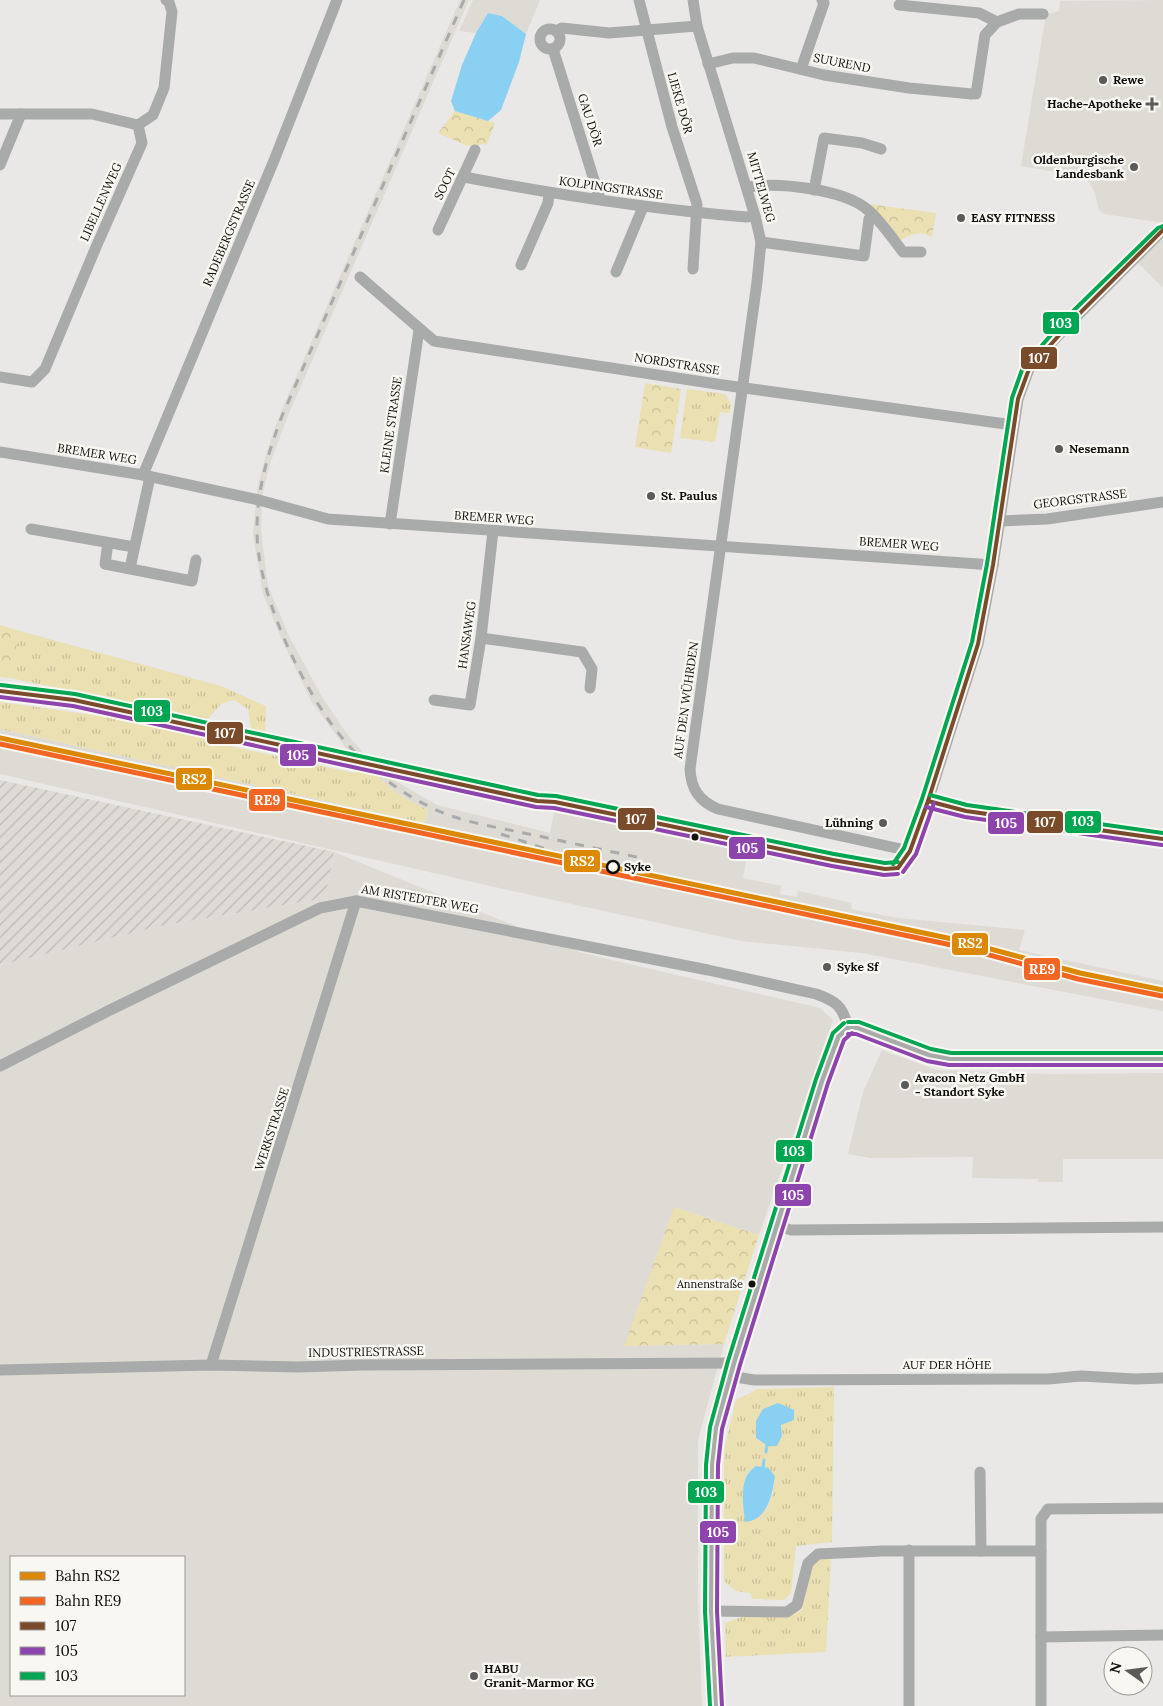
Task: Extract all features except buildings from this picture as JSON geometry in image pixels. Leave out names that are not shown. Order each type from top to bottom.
[{"type":"street","points":[[0,114],[92,114],[138,125],[153,115],[164,88],[172,12],[169,2],[166,0]]},
{"type":"street","name":"RADEBERGSTRASSE","points":[[130,568],[147,476],[337,0]]},
{"type":"street","name":"LIEKE DÖR","points":[[639,0],[672,126],[697,204],[693,269]]},
{"type":"street","name":"MITTELWEG","points":[[693,0],[697,26],[748,187],[761,242],[743,387]]},
{"type":"street","points":[[801,69],[824,3],[822,0]]},
{"type":"street","points":[[899,5],[979,13],[997,22],[1019,14],[1043,14]]},
{"type":"street","name":"SUUREND","points":[[708,64],[733,58],[754,58],[824,75],[875,84],[974,94],[986,35],[997,22]]},
{"type":"street","points":[[646,30],[697,26]]},
{"type":"street","name":"GAU DÖR","points":[[600,199],[553,49],[544,48],[539,40],[541,33],[547,30],[556,31],[562,28],[609,33],[646,30]]},
{"type":"street","points":[[0,164],[21,114]]},
{"type":"street","name":"LIBELLENWEG","points":[[0,377],[32,382],[45,369],[142,143],[138,125]]},
{"type":"street","points":[[814,190],[824,138],[862,143],[881,149]]},
{"type":"street","name":"SOOT","points":[[438,230],[475,150]]},
{"type":"street","name":"KOLPINGSTRASSE","points":[[464,176],[549,193],[600,199],[643,207],[746,217],[756,216]]},
{"type":"street","points":[[748,187],[766,184],[814,190],[856,202],[873,216],[903,252],[921,252]]},
{"type":"street","points":[[521,265],[548,203],[549,193]]},
{"type":"street","points":[[616,272],[643,207]]},
{"type":"street","points":[[761,242],[864,256],[869,219],[873,216]]},
{"type":"street","points":[[0,691],[74,700],[366,763],[472,788],[537,801],[555,802],[825,858],[885,869],[898,868],[910,851],[928,801],[978,644],[993,565],[1013,425],[1020,392],[1029,369],[1040,354],[1163,232]]},
{"type":"street","name":"NORDSTRASSE","points":[[360,278],[434,341],[1013,425]]},
{"type":"street","name":"KLEINE STRASSE","points":[[390,524],[419,330]]},
{"type":"street","name":"AUF DEN WÜHRDEN","points":[[743,387],[690,769],[691,784],[698,796],[709,805],[718,808],[910,851]]},
{"type":"street","name":"BREMER WEG","points":[[0,452],[147,476],[259,500],[328,519],[993,565]]},
{"type":"street","name":"GEORGSTRASSE","points":[[1000,521],[1047,519],[1163,502]]},
{"type":"street","points":[[31,529],[134,547]]},
{"type":"street","name":"HANSAWEG","points":[[434,700],[470,705],[481,638],[493,531]]},
{"type":"street","points":[[108,543],[104,564],[192,581],[196,560]]},
{"type":"street","points":[[481,638],[582,652],[592,669],[590,688]]},
{"type":"street","points":[[928,801],[966,811],[1163,839]]},
{"type":"street","name":"AM RISTEDTER WEG","points":[[0,1066],[112,1009],[320,908],[356,901],[464,921],[816,994],[832,999],[845,1014],[848,1028]]},
{"type":"street","name":"WERKSTRASSE","points":[[211,1366],[356,901]]},
{"type":"street","points":[[716,1706],[711,1611],[712,1464],[716,1428],[730,1376],[822,1081],[839,1036],[848,1028],[857,1028],[930,1055],[950,1059],[1163,1060]]},
{"type":"street","points":[[777,1226],[791,1230],[1163,1227]]},
{"type":"street","name":"INDUSTRIESTRASSE","points":[[0,1370],[211,1366],[298,1368],[363,1365],[734,1363]]},
{"type":"street","name":"AUF DER HÖHE","points":[[730,1376],[754,1380],[1048,1379],[1081,1376],[1134,1379],[1163,1378]]},
{"type":"street","points":[[980,1472],[981,1551]]},
{"type":"street","points":[[1041,1706],[1041,1519],[1048,1509],[1163,1508]]},
{"type":"street","points":[[711,1611],[787,1612],[797,1605],[808,1563],[818,1554],[909,1550],[1041,1551]]},
{"type":"street","points":[[909,1550],[909,1706]]},
{"type":"street","points":[[1041,1636],[1163,1635]]},
{"type":"shaded area","points":[[460,0],[469,0],[287,418],[271,461],[262,496],[261,531],[268,586],[289,636],[322,697],[347,734],[380,772],[437,805],[550,833],[555,808],[748,851],[743,878],[781,886],[780,894],[797,897],[798,891],[852,903],[851,909],[898,918],[1025,930],[1019,950],[1163,981],[1163,1011],[862,953],[741,941],[0,774],[0,729],[425,823],[428,810],[398,794],[348,751],[311,701],[263,594],[253,535],[257,490],[266,454],[280,414]]},
{"type":"shaded area","points":[[473,0],[540,0],[526,34],[502,16],[488,13],[476,33],[459,31]]},
{"type":"shaded area","points":[[1163,0],[1163,223],[1104,214],[1099,210],[1095,193],[1088,180],[1079,176],[1021,166],[1046,14],[1059,11],[1060,1]]},
{"type":"shaded area","points":[[1163,234],[1163,288],[1138,263]]},
{"type":"shaded area","points":[[0,780],[334,852],[325,898],[165,925],[0,965]]},
{"type":"shaded area","points":[[334,852],[582,953],[820,1008],[833,1020],[759,1235],[674,1207],[625,1346],[724,1344],[698,1440],[698,1598],[702,1706],[0,1706],[0,965],[165,925],[325,898]]},
{"type":"shaded area","points":[[882,1050],[936,1070],[1053,1074],[1163,1073],[1163,1159],[1063,1159],[1063,1182],[1038,1182],[1038,1179],[972,1178],[973,1157],[870,1158],[848,1154],[863,1092]]},
{"type":"green space","points":[[455,111],[495,123],[487,144],[468,146],[438,133]]},
{"type":"green space","points":[[869,204],[936,213],[932,237],[916,234],[901,240]]},
{"type":"green space","points":[[645,383],[681,389],[671,453],[635,447]]},
{"type":"green space","points":[[687,389],[725,394],[731,404],[730,413],[720,412],[715,442],[680,438]]},
{"type":"green space","points":[[0,625],[20,631],[10,678],[0,677]]},
{"type":"green space","points":[[20,631],[221,686],[266,706],[265,736],[252,733],[248,709],[234,700],[221,704],[208,719],[10,678]]},
{"type":"green space","points":[[0,702],[157,724],[212,736],[211,742],[354,773],[357,765],[362,763],[398,794],[428,810],[425,823],[0,729]]},
{"type":"green space","points":[[674,1207],[759,1235],[724,1344],[624,1346]]},
{"type":"green space","points":[[834,1387],[832,1542],[796,1546],[791,1593],[784,1600],[753,1599],[750,1593],[735,1591],[724,1581],[724,1450],[736,1400],[758,1389]],"holes":[[[781,1425],[782,1436],[768,1446],[756,1438]],[[756,1466],[775,1477],[771,1500],[761,1513],[746,1522],[743,1499],[744,1484],[746,1477]]]},
{"type":"green space","points":[[831,1557],[826,1652],[726,1657],[725,1623],[745,1616],[793,1615],[802,1610],[809,1575],[816,1560]]},
{"type":"water","points":[[488,13],[502,16],[526,34],[519,62],[501,110],[488,121],[455,111],[451,101],[462,65],[476,33]]},
{"type":"water","points":[[778,1403],[794,1410],[794,1420],[781,1425],[782,1436],[777,1446],[768,1446],[756,1438],[756,1421],[763,1409]]},
{"type":"water","points":[[756,1466],[768,1468],[775,1476],[774,1484],[768,1505],[764,1511],[753,1520],[745,1522],[744,1484],[750,1471]]},
{"type":"waterway","points":[[766,1452],[767,1445]]},
{"type":"waterway","points":[[763,1467],[764,1460]]},
{"type":"railway","points":[[464,0],[282,416],[272,444],[261,485],[257,529],[264,582],[285,640],[313,695],[343,739],[384,778],[432,808],[463,820],[637,857]]},
{"type":"railway","points":[[0,746],[956,947]]},
{"type":"railway","points":[[501,834],[582,861]]},
{"type":"rail line","name":"RS2","points":[[0,738],[957,940],[1080,973],[1163,990]]},
{"type":"rail line","name":"RE9","points":[[0,744],[956,946],[1078,979],[1162,996]]},
{"type":"transit line","name":"103","points":[[893,864],[904,848],[922,799],[972,642],[987,564],[1012,398],[1023,367],[1065,319],[1158,228],[1163,226]]},
{"type":"transit line","name":"107","points":[[898,868],[910,851],[928,801],[978,644],[993,565],[1018,399],[1029,369],[1070,323],[1163,230]]},
{"type":"transit line","name":"103","points":[[1,685],[75,694],[538,795],[556,796],[834,854],[885,863],[898,862]]},
{"type":"transit line","name":"107","points":[[0,691],[74,700],[537,801],[555,802],[833,860],[885,869],[898,868]]},
{"type":"transit line","name":"105","points":[[0,697],[73,706],[536,807],[554,808],[832,866],[884,875],[898,874]]},
{"type":"transit line","name":"103","points":[[930,795],[967,805],[1163,833]]},
{"type":"transit line","name":"107","points":[[928,801],[966,811],[1163,839]]},
{"type":"transit line","name":"105","points":[[903,872],[916,854],[934,803]]},
{"type":"transit line","name":"105","points":[[926,807],[965,817],[1162,845]]},
{"type":"transit line","name":"103","points":[[848,1022],[859,1022],[931,1049],[951,1053],[1163,1053]]},
{"type":"transit line","name":"103","points":[[710,1706],[705,1611],[706,1465],[710,1427],[728,1361],[816,1079],[833,1033],[844,1023]]},
{"type":"transit line","name":"105","points":[[722,1706],[717,1611],[718,1465],[722,1429],[740,1365],[828,1083],[844,1040],[852,1033]]},
{"type":"transit line","name":"105","points":[[848,1034],[856,1034],[927,1061],[949,1065],[1163,1065]]},
{"type":"place","name":"Rewe","points":[[1103,80]]},
{"type":"place","name":"Hache-Apotheke","points":[[1152,104]]},
{"type":"place","name":"Oldenburgische Landesbank","points":[[1134,167]]},
{"type":"place","name":"EASY FITNESS","points":[[961,218]]},
{"type":"place","name":"Nesemann","points":[[1059,449]]},
{"type":"place","name":"St. Paulus","points":[[651,496]]},
{"type":"place","name":"Lühning","points":[[883,823]]},
{"type":"place","name":"Syke","points":[[613,867]]},
{"type":"place","name":"Syke Sf","points":[[827,967]]},
{"type":"place","name":"Avacon Netz GmbH - Standort Syke","points":[[905,1085]]},
{"type":"place","name":"Annenstraße","points":[[752,1284]]},
{"type":"place","name":"HABU Granit-Marmor KG","points":[[474,1676]]}]
